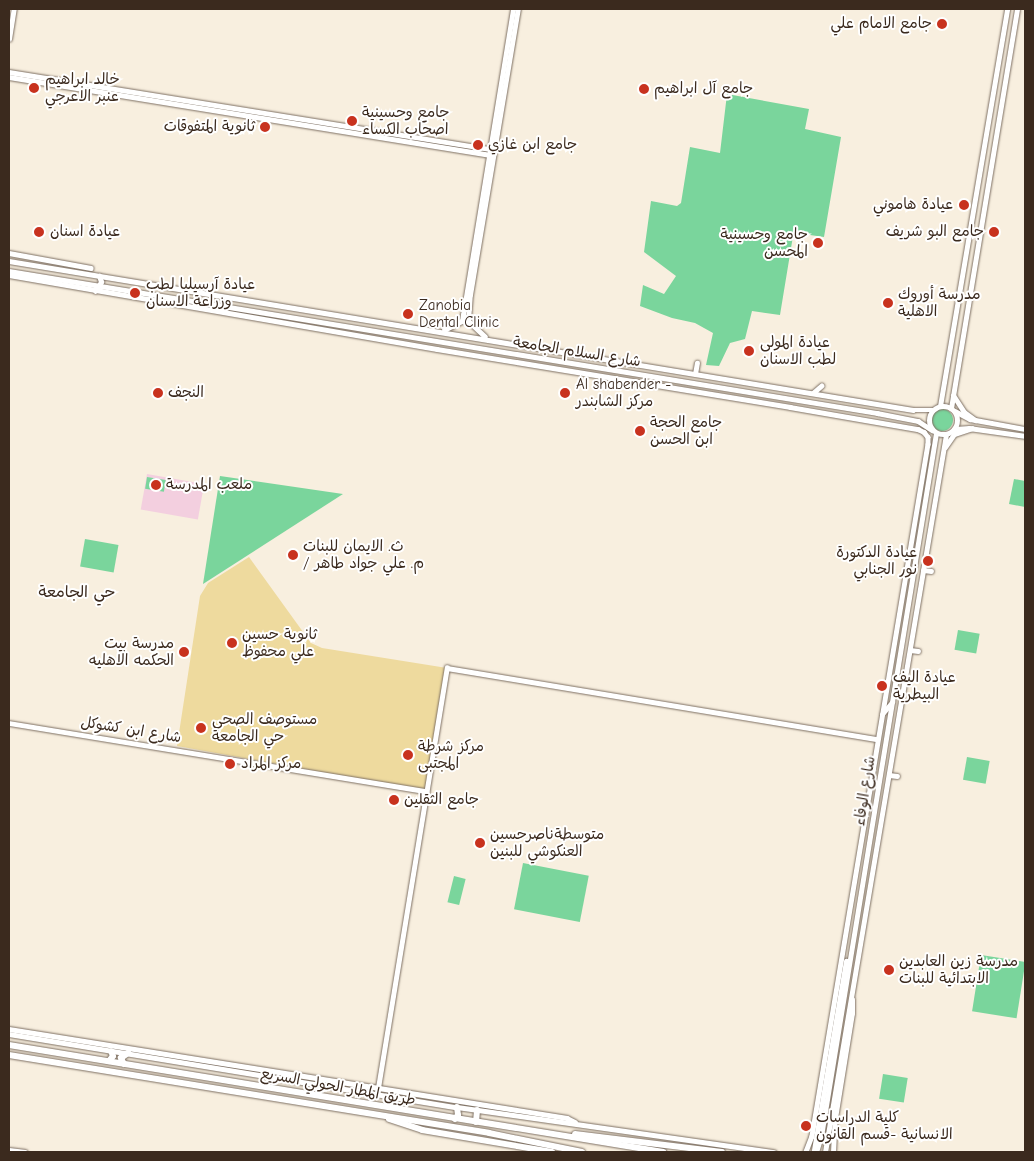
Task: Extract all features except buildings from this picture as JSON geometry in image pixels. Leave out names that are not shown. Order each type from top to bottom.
[{"type":"highway","name":"طريق المطار الحولي السريع","points":[[9,1045],[663,1152]]},
{"type":"highway","points":[[109,1061],[114,1056],[111,1050]]},
{"type":"highway","points":[[124,1064],[121,1058],[128,1053]]},
{"type":"highway","name":"طريق المطار الحولي السريع","points":[[9,1055],[489,1133],[582,1152]]},
{"type":"highway","points":[[271,1098],[275,1094],[272,1088]]},
{"type":"highway","points":[[289,1101],[287,1096],[292,1092]]},
{"type":"highway","points":[[455,1119],[458,1115],[457,1108]]},
{"type":"highway","points":[[476,1122],[477,1110]]},
{"type":"highway","points":[[384,1116],[400,1124],[422,1130],[552,1152]]},
{"type":"highway","points":[[532,1131],[548,1131],[722,1152]]},
{"type":"main road","points":[[953,410],[940,406],[933,410],[929,422],[934,431],[946,434],[955,429],[958,420],[953,410],[953,395],[1017,9]]},
{"type":"main road","points":[[1006,12],[1010,19],[1016,16]]},
{"type":"main road","points":[[940,406],[1006,12]]},
{"type":"main road","points":[[1002,40],[1008,36],[1012,41]]},
{"type":"main road","points":[[983,217],[990,218]]},
{"type":"main road","points":[[957,305],[956,326],[959,329],[964,326]]},
{"type":"main road","points":[[960,348],[967,349]]},
{"type":"main road","points":[[953,395],[964,412],[975,420]]},
{"type":"main road","points":[[943,449],[954,434],[972,428]]},
{"type":"main road","name":"شارع الوفاء","points":[[814,1152],[821,1136],[924,509],[934,431]]},
{"type":"main road","name":"شارع الوفاء","points":[[825,1152],[946,434]]},
{"type":"main road","points":[[920,483],[927,484]]},
{"type":"main road","points":[[924,509],[926,506],[930,506],[930,532]]},
{"type":"main road","points":[[923,570],[931,571]]},
{"type":"main road","points":[[898,620],[905,621]]},
{"type":"main road","points":[[910,650],[918,651]]},
{"type":"main road","points":[[882,714],[892,701]]},
{"type":"main road","points":[[874,762],[882,764]]},
{"type":"main road","points":[[890,775],[897,776]]},
{"type":"main road","points":[[877,849],[885,850]]},
{"type":"main road","points":[[814,1152],[846,959],[852,944]]},
{"type":"main road","points":[[833,1152],[835,1118],[853,1008],[851,996]]},
{"type":"street","points":[[9,39],[14,9]]},
{"type":"street","points":[[468,321],[513,9]]},
{"type":"street","points":[[462,321],[490,149],[518,9]]},
{"type":"street","points":[[9,72],[490,149]]},
{"type":"street","points":[[9,77],[489,155]]},
{"type":"street","points":[[9,253],[91,268]]},
{"type":"street","name":"شارع السلام الجامعة","points":[[9,262],[443,331],[872,403],[918,410],[933,410]]},
{"type":"street","name":"شارع السلام الجامعة","points":[[9,271],[578,366],[870,412],[918,421],[934,431]]},
{"type":"street","points":[[9,275],[95,292],[922,430],[928,437],[928,444],[877,739],[812,1136],[806,1152]]},
{"type":"street","points":[[24,278],[33,275]]},
{"type":"street","points":[[95,292],[101,282],[99,276]]},
{"type":"street","points":[[113,288],[111,282],[114,279]]},
{"type":"street","points":[[198,308],[199,302]]},
{"type":"street","points":[[284,306],[287,311],[284,316]]},
{"type":"street","points":[[298,319],[296,312],[300,308]]},
{"type":"street","points":[[443,331],[462,321],[464,324],[468,321]]},
{"type":"street","points":[[468,321],[480,334],[488,339]]},
{"type":"street","points":[[463,354],[464,346]]},
{"type":"street","points":[[565,363],[569,357],[566,353]]},
{"type":"street","points":[[578,366],[578,358],[581,355]]},
{"type":"street","points":[[695,374],[697,363]]},
{"type":"street","points":[[678,388],[680,382]]},
{"type":"street","points":[[813,393],[821,386]]},
{"type":"street","points":[[790,399],[790,407]]},
{"type":"street","points":[[870,412],[874,408],[872,403]]},
{"type":"street","points":[[953,410],[975,420],[1025,428]]},
{"type":"street","points":[[955,429],[972,428],[1025,436]]},
{"type":"street","points":[[377,1092],[447,668],[877,739]]},
{"type":"street","name":"شارع ابن كشوكل","points":[[9,722],[426,791]]},
{"type":"street","points":[[9,1029],[377,1092],[457,1108],[576,1123],[774,1152]]},
{"type":"street","points":[[9,1034],[377,1092],[567,1118],[576,1123]]},
{"type":"street","points":[[9,1150],[25,1152]]},
{"type":"shaded area","points":[[147,474],[204,484],[198,520],[141,509]]},
{"type":"green space","points":[[727,94],[809,109],[805,129],[841,137],[824,237],[796,233],[793,236],[780,315],[752,311],[745,339],[730,343],[719,366],[706,365],[713,333],[695,323],[672,318],[640,306],[643,285],[664,294],[676,276],[644,252],[651,201],[677,206],[681,203],[690,147],[720,153]]},
{"type":"green space","points":[[938,409],[946,409],[953,416],[953,424],[946,431],[938,431],[931,424],[931,416]]},
{"type":"green space","points":[[220,476],[343,494],[203,584]]},
{"type":"green space","name":"ملعب المدرسة","points":[[147,477],[166,480],[164,492],[145,489]]},
{"type":"green space","points":[[1014,479],[1025,481],[1025,507],[1009,504]]},
{"type":"green space","points":[[85,539],[118,545],[114,572],[80,567]]},
{"type":"green space","points":[[958,630],[980,634],[976,654],[955,650]]},
{"type":"green space","points":[[967,757],[990,761],[986,784],[963,780]]},
{"type":"green space","points":[[523,863],[589,876],[580,922],[514,909]]},
{"type":"green space","points":[[454,876],[466,879],[459,905],[447,902]]},
{"type":"green space","points":[[981,955],[1025,962],[1017,1018],[972,1011]]},
{"type":"green space","points":[[883,1074],[908,1078],[904,1103],[879,1099]]},
{"type":"sand","points":[[249,557],[311,643],[322,648],[447,668],[426,791],[177,746],[200,596],[208,583]]},
{"type":"place","name":"جامع الامام علي","points":[[942,24]]},
{"type":"place","name":"خالد ابراهيم عنبر الاعرجي","points":[[34,88]]},
{"type":"place","name":"جامع آل ابراهيم","points":[[644,89]]},
{"type":"place","name":"جامع وحسينية اصحاب الكساء","points":[[352,121]]},
{"type":"place","name":"ثانوية المتفوقات","points":[[265,127]]},
{"type":"place","name":"جامع ابن غازي","points":[[478,145]]},
{"type":"place","name":"عيادة هاموني","points":[[964,205]]},
{"type":"place","name":"عيادة اسنان","points":[[39,232]]},
{"type":"place","name":"جامع البو شريف","points":[[994,232]]},
{"type":"place","name":"جامع وحسينية المحسن","points":[[818,243]]},
{"type":"place","name":"عيادة آرسيليا لطب وزراعة الاسنان","points":[[135,293]]},
{"type":"place","name":"مدرسة أوروك الاهلية","points":[[888,303]]},
{"type":"place","name":"Zanobia Dental Clinic","points":[[408,314]]},
{"type":"place","name":"عيادة المولى لطب الاسنان","points":[[749,351]]},
{"type":"place","name":"النجف","points":[[158,393]]},
{"type":"place","name":"Al shabender - مركز الشابندر","points":[[565,393]]},
{"type":"place","name":"جامع الحجة ابن الحسن","points":[[640,431]]},
{"type":"place","name":"ملعب المدرسة","points":[[156,485]]},
{"type":"place","name":"ث. الايمان للبنات / م. علي جواد طاهر","points":[[293,555]]},
{"type":"place","name":"عيادة الدكتورة نور الجنابي","points":[[928,561]]},
{"type":"place","name":"ثانوية حسين علي محفوظ","points":[[232,643]]},
{"type":"place","name":"مدرسة بيت الحكمه الاهليه","points":[[184,652]]},
{"type":"place","name":"عيادة اليف البيطرية","points":[[882,686]]},
{"type":"place","name":"مستوصف الصحي حي الجامعة","points":[[201,728]]},
{"type":"place","name":"مركز شرطة المجتبى","points":[[408,755]]},
{"type":"place","name":"مركز المراد","points":[[230,764]]},
{"type":"place","name":"جامع الثقلين","points":[[394,800]]},
{"type":"place","name":"متوسطةناصرحسين العنكوشي للبنين","points":[[480,843]]},
{"type":"place","name":"مدرسة زين العابدين الابتدائية للبنات","points":[[889,970]]},
{"type":"place","name":"كلية الدراسات الانسانية -قسم القانون","points":[[806,1126]]},
{"type":"district","name":"حي الجامعة","points":[[77,592]]}]
